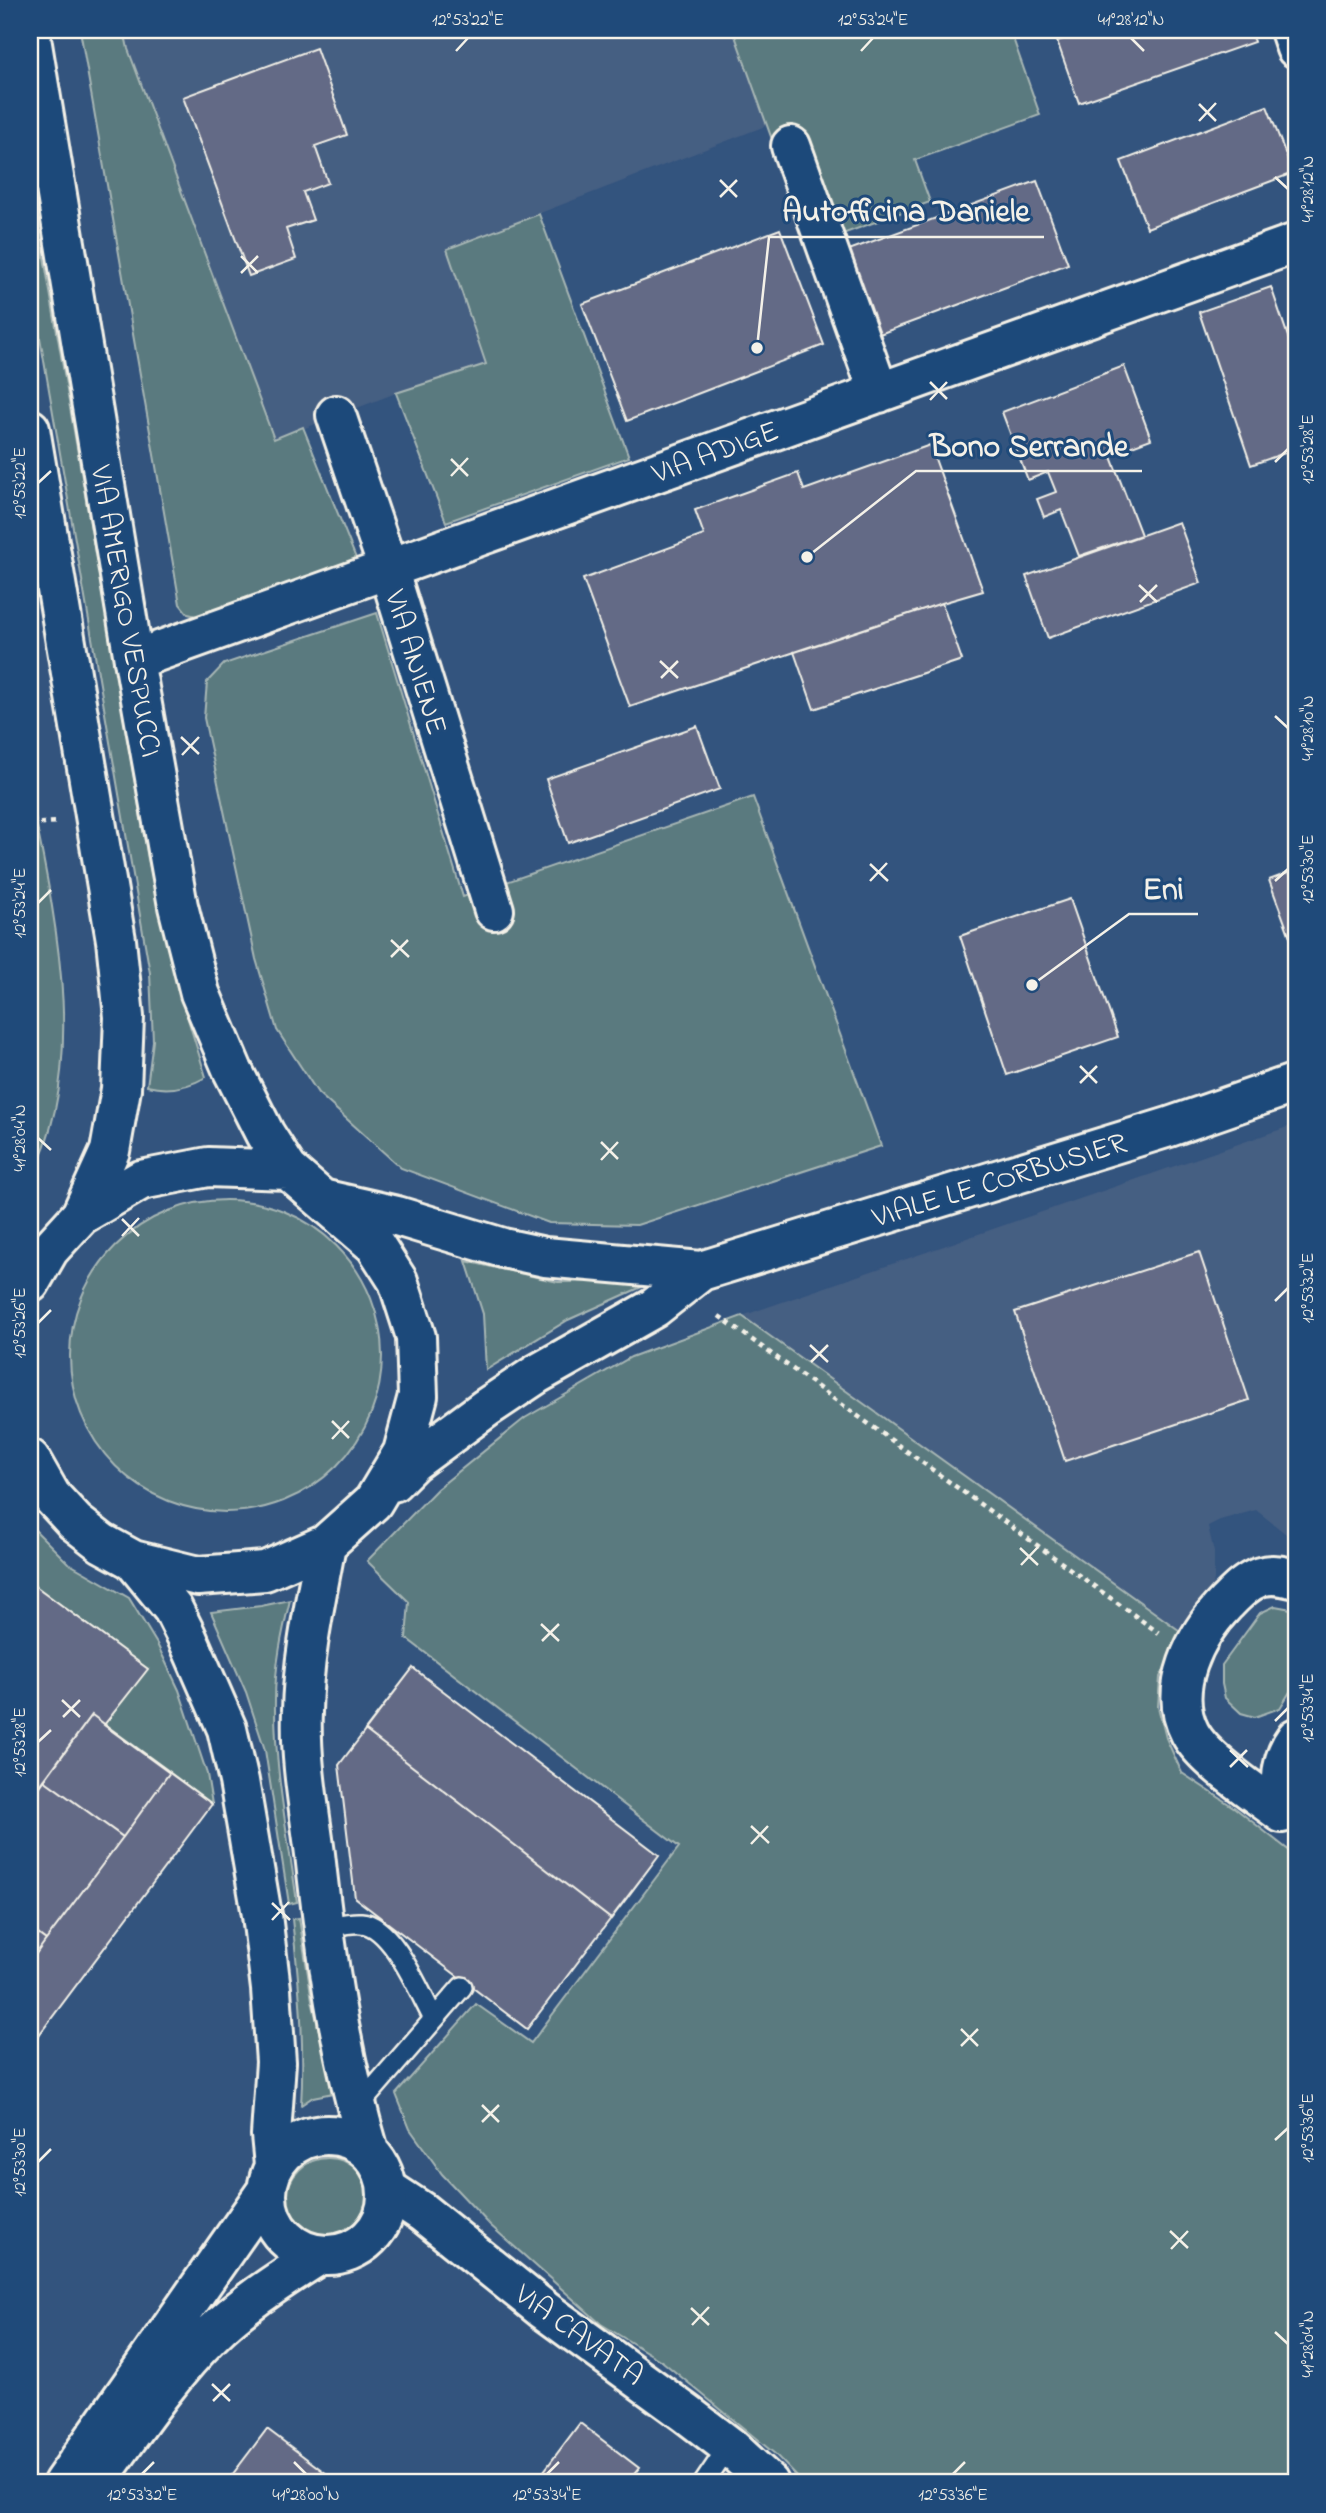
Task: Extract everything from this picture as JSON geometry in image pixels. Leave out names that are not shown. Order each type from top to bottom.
[{"type":"street","points":[[1290,30],[1296,48]]},
{"type":"street","name":"VIA AMERIGO VESPUCCI","points":[[30,32],[134,660],[178,905],[200,993],[233,1071],[265,1134],[288,1170],[375,1245],[398,1281],[416,1337],[418,1396],[403,1452],[373,1502]]},
{"type":"street","points":[[791,146],[879,393]]},
{"type":"street","name":"VIA ADIGE","points":[[134,660],[1296,243]]},
{"type":"street","name":"VIA ANIENE","points":[[336,415],[388,568],[494,910]]},
{"type":"street","points":[[30,429],[116,940],[124,1017],[121,1089],[110,1151],[81,1215]]},
{"type":"street","name":"VIALE LE CORBUSIER","points":[[373,1502],[413,1462],[450,1433],[537,1374],[654,1308],[701,1271],[1168,1127],[1296,1083]]},
{"type":"street","points":[[30,1283],[49,1250],[81,1215],[141,1180],[208,1167],[288,1170]]},
{"type":"street","name":"VIALE LE CORBUSIER","points":[[324,1199],[397,1216],[503,1248],[545,1256],[701,1271]]},
{"type":"street","points":[[30,1459],[41,1492],[102,1543],[133,1560],[198,1576],[265,1571],[326,1544],[373,1502]]},
{"type":"street","points":[[133,1560],[173,1609],[227,1729],[239,1781],[262,1915],[271,1989],[276,2062],[271,2135],[271,2216],[286,2240],[302,2250],[319,2255],[346,2252],[369,2238],[380,2224],[386,2207],[387,2189],[384,2176],[369,2151],[338,2030],[303,1758],[302,1713],[312,1616],[326,1544]]},
{"type":"street","points":[[1289,1819],[1223,1767],[1191,1735],[1184,1719],[1182,1699],[1183,1679],[1191,1656],[1214,1615],[1245,1584],[1261,1577],[1280,1575],[1296,1579]]},
{"type":"street","points":[[1289,1819],[1281,1769],[1296,1738]]},
{"type":"street","points":[[63,2483],[271,2177],[285,2151],[318,2135],[336,2135],[354,2141],[369,2151]]},
{"type":"street","name":"VIA CAVATA","points":[[387,2189],[422,2212],[544,2310],[640,2377],[729,2446],[769,2483]]},
{"type":"street","points":[[95,2483],[184,2365],[212,2334],[253,2300],[319,2255]]},
{"type":"lane","points":[[323,1928],[362,1923],[384,1934],[393,1945],[434,2020]]},
{"type":"lane","points":[[356,2108],[462,1987]]},
{"type":"lane","points":[[704,2483],[729,2446]]},
{"type":"path","points":[[719,1316],[1191,1656]]},
{"type":"shaded area","points":[[124,30],[733,30],[768,125],[447,249],[486,364],[396,393],[274,440],[128,49]]},
{"type":"shaded area","points":[[1296,1124],[1296,1542],[1256,1510],[1208,1526],[1214,1552],[1214,1579],[1210,1601],[1183,1633],[742,1316]]},
{"type":"green space","points":[[80,30],[124,30],[128,49],[274,439],[303,427],[357,561],[201,617],[188,614],[180,604]]},
{"type":"green space","points":[[733,30],[1010,30],[1040,115],[915,160],[930,202],[810,246]]},
{"type":"green space","points":[[30,176],[148,859],[178,987],[206,1077],[177,1088],[147,1086],[153,1041],[150,973],[30,280]]},
{"type":"green space","points":[[539,214],[629,457],[446,522],[396,393],[486,364],[447,249]]},
{"type":"green space","points":[[377,613],[463,897],[753,797],[881,1146],[637,1225],[549,1223],[401,1168],[318,1093],[277,1030],[256,959],[204,718],[207,682],[224,664]]},
{"type":"green space","points":[[30,792],[57,937],[63,1039],[59,1088],[48,1135],[30,1179]]},
{"type":"green space","points":[[226,1200],[256,1203],[286,1212],[313,1227],[336,1246],[355,1269],[370,1296],[379,1326],[382,1356],[379,1386],[370,1416],[355,1443],[336,1466],[313,1485],[286,1500],[256,1509],[226,1512],[196,1509],[166,1500],[139,1485],[116,1466],[97,1443],[82,1416],[73,1386],[70,1356],[73,1326],[82,1296],[97,1269],[116,1246],[139,1227],[166,1212],[196,1203]]},
{"type":"green space","points":[[466,1261],[558,1282],[655,1281],[568,1320],[486,1370],[483,1314]]},
{"type":"green space","points":[[742,1316],[1183,1633],[1160,1677],[1158,1707],[1166,1738],[1182,1773],[1235,1808],[1296,1856],[1296,2483],[803,2483],[775,2454],[663,2362],[601,2324],[490,2225],[442,2174],[410,2129],[396,2094],[476,2004],[531,2043],[679,1847],[406,1638],[409,1602],[367,1561],[437,1489],[525,1418],[631,1357]]},
{"type":"green space","points":[[30,1525],[68,1563],[129,1598],[157,1644],[179,1690],[207,1774],[212,1804],[104,1725],[147,1669],[30,1582]]},
{"type":"green space","points":[[290,1600],[279,1650],[275,1700],[279,1776],[297,1902],[289,1904],[265,1750],[246,1692],[211,1612]]},
{"type":"green space","points":[[1275,1606],[1291,1609],[1296,1614],[1296,1682],[1280,1708],[1255,1717],[1241,1713],[1225,1698],[1222,1665],[1260,1613]]},
{"type":"green space","points":[[299,1918],[312,2000],[333,2093],[313,2097],[301,2105],[302,2036],[292,1919]]},
{"type":"green space","points":[[328,2158],[344,2161],[357,2170],[366,2183],[369,2199],[366,2215],[357,2228],[344,2237],[328,2240],[312,2237],[299,2228],[290,2215],[287,2199],[290,2183],[299,2170],[312,2161]]},
{"type":"building","points":[[1091,30],[1250,30],[1254,42],[1079,103],[1057,41]]},
{"type":"building","points":[[316,48],[347,135],[315,146],[328,183],[303,192],[313,220],[286,229],[296,259],[249,276],[183,97]]},
{"type":"building","points":[[1267,106],[1293,173],[1147,228],[1121,161]]},
{"type":"building","points":[[1037,181],[1068,264],[877,335],[846,251]]},
{"type":"building","points":[[780,229],[824,345],[627,421],[582,304]]},
{"type":"building","points":[[1271,287],[1296,360],[1296,449],[1251,465],[1199,312]]},
{"type":"building","points":[[1124,366],[1151,439],[1110,454],[1141,535],[1079,556],[1061,510],[1044,517],[1037,499],[1056,492],[1048,472],[1028,480],[1002,412]]},
{"type":"building","points":[[930,445],[983,591],[630,707],[583,579],[704,535],[695,510],[798,473],[804,490]]},
{"type":"building","points":[[1179,522],[1201,583],[1048,638],[1026,576]]},
{"type":"building","points":[[942,603],[962,660],[814,709],[794,652]]},
{"type":"building","points":[[697,726],[720,789],[568,843],[546,779]]},
{"type":"building","points":[[1296,870],[1296,940],[1292,942],[1269,880]]},
{"type":"building","points":[[1070,899],[1118,1037],[1007,1075],[960,936]]},
{"type":"building","points":[[1199,1252],[1249,1400],[1065,1461],[1015,1312]]},
{"type":"building","points":[[30,1582],[148,1669],[104,1725],[212,1804],[30,2047]]},
{"type":"building","points":[[413,1668],[659,1855],[527,2029],[355,1898],[339,1765]]},
{"type":"building","points":[[413,1668],[659,1855],[611,1919],[365,1730]]},
{"type":"building","points":[[92,1715],[212,1804],[30,2047],[30,1800]]},
{"type":"building","points":[[92,1715],[170,1772],[123,1837],[44,1780]]},
{"type":"building","points":[[44,1780],[123,1837],[46,1940],[30,1928],[30,1800]]},
{"type":"building","points":[[30,1928],[46,1940],[30,1962]]},
{"type":"building","points":[[580,2423],[639,2468],[627,2483],[535,2483]]},
{"type":"building","points":[[580,2423],[639,2468],[627,2483],[535,2483]]},
{"type":"building","points":[[267,2429],[339,2483],[226,2483]]},
{"type":"place","name":"Autofficina Daniele","points":[[757,348]]},
{"type":"place","name":"Bono Serrande","points":[[807,557]]},
{"type":"place","name":"Eni","points":[[1032,985]]}]
